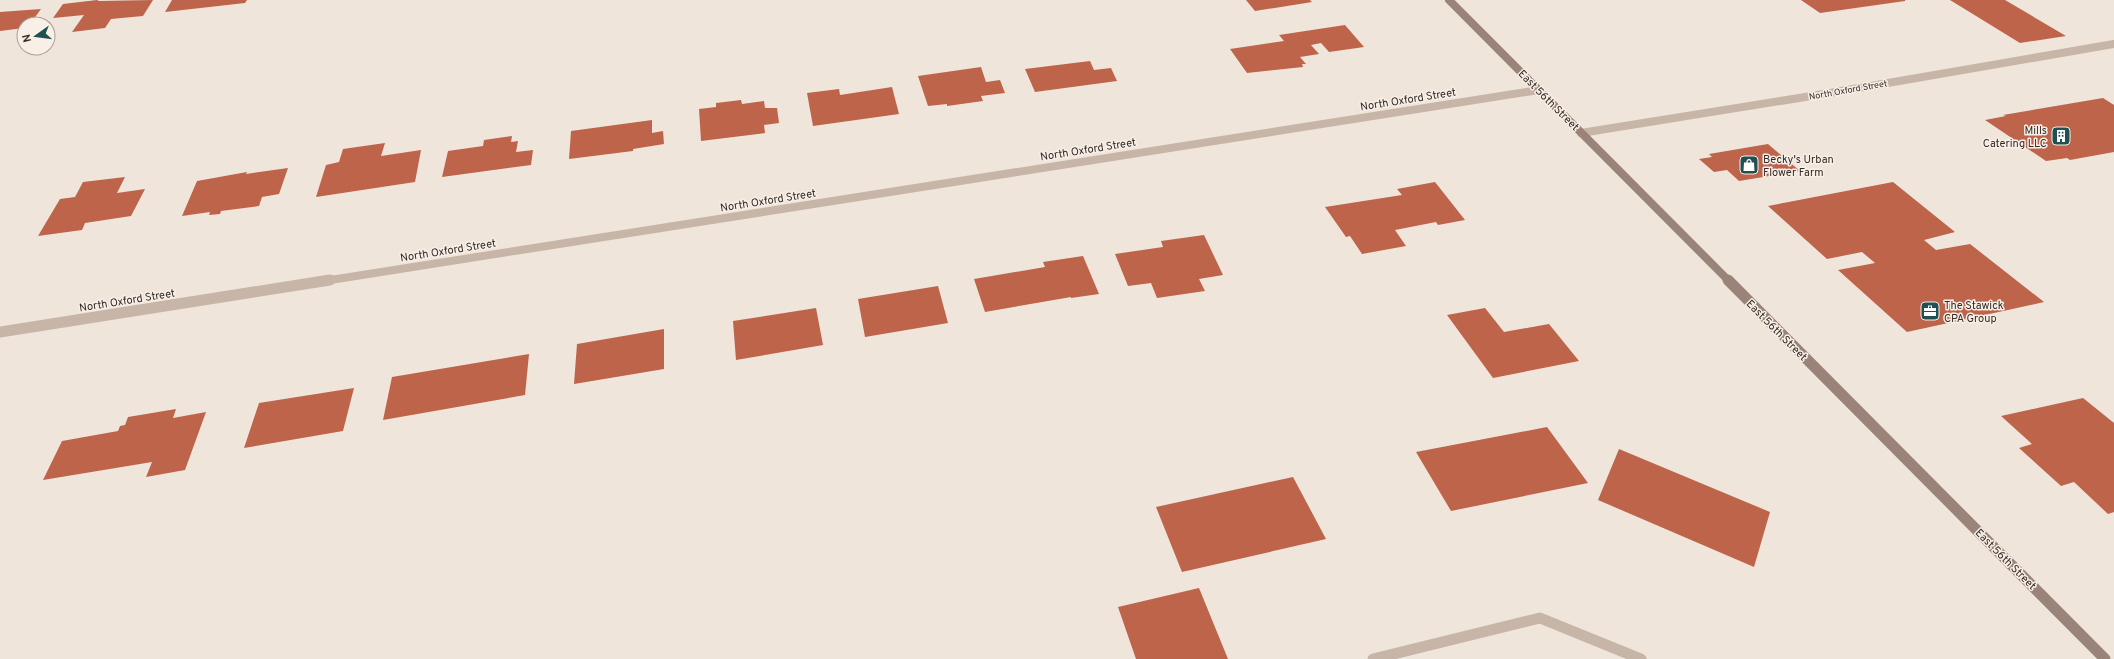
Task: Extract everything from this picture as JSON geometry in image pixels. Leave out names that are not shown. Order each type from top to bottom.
[{"type":"street","name":"East 56th Street","points":[[1449,0],[2105,659]]},
{"type":"street","name":"North Oxford Street","points":[[1581,133],[1822,94],[2114,44]]},
{"type":"street","name":"North Oxford Street","points":[[0,332],[1539,90]]},
{"type":"street","points":[[1373,659],[1540,618],[1640,659]]},
{"type":"building","points":[[97,0],[153,0],[143,16],[111,19],[105,28],[72,32],[84,15],[56,18],[54,16],[63,4]]},
{"type":"building","points":[[172,0],[247,0],[245,3],[165,12]]},
{"type":"building","points":[[1246,0],[1310,0],[1312,2],[1255,11]]},
{"type":"building","points":[[1801,0],[1905,0],[1905,1],[1820,13]]},
{"type":"building","points":[[1950,0],[2005,0],[2066,36],[2020,43]]},
{"type":"building","points":[[41,9],[36,16],[16,16],[16,29],[0,31],[0,12]]},
{"type":"building","points":[[1345,25],[1364,47],[1329,52],[1321,43],[1311,45],[1319,54],[1300,57],[1306,64],[1302,64],[1303,67],[1247,73],[1230,49],[1284,41],[1279,35]]},
{"type":"building","points":[[1090,61],[1094,70],[1111,68],[1117,81],[1035,92],[1025,69]]},
{"type":"building","points":[[981,67],[986,82],[1000,80],[1005,93],[981,96],[983,101],[947,106],[947,104],[928,106],[918,76]]},
{"type":"building","points":[[892,87],[899,114],[813,126],[807,93],[839,89],[840,95]]},
{"type":"building","name":"Mills Catering LLC","points":[[2103,98],[2114,105],[2114,152],[2070,160],[2067,158],[2046,161],[1985,120],[2006,116],[2003,115]]},
{"type":"building","points":[[741,100],[742,104],[764,101],[765,108],[777,108],[779,123],[764,125],[765,133],[701,141],[699,109],[716,107],[716,103]]},
{"type":"building","points":[[652,120],[652,133],[663,131],[664,144],[633,149],[633,151],[569,159],[571,131]]},
{"type":"building","points":[[512,136],[511,142],[518,141],[516,152],[533,150],[531,165],[442,177],[448,151],[483,146],[484,140]]},
{"type":"building","points":[[385,143],[381,156],[421,150],[415,182],[316,197],[326,165],[339,162],[343,149]]},
{"type":"building","name":"Becky's Urban Flower Farm","points":[[1768,144],[1800,171],[1739,181],[1727,170],[1714,172],[1699,159],[1712,157],[1709,154]]},
{"type":"building","points":[[288,168],[279,194],[262,197],[259,206],[221,211],[220,214],[209,215],[210,212],[182,216],[197,181],[247,172],[246,174]]},
{"type":"building","points":[[125,177],[117,193],[145,189],[131,216],[85,223],[82,230],[38,236],[60,199],[75,197],[83,182]]},
{"type":"building","points":[[1435,182],[1465,220],[1438,225],[1436,222],[1395,230],[1406,246],[1362,254],[1350,236],[1346,237],[1325,207],[1402,195],[1397,189]]},
{"type":"building","points":[[1893,182],[1955,232],[1924,240],[1936,250],[1970,244],[2044,302],[1907,332],[1838,270],[1875,263],[1862,252],[1827,259],[1768,206]]},
{"type":"building","points":[[1204,235],[1223,275],[1199,279],[1205,291],[1157,298],[1151,283],[1128,286],[1115,254],[1163,247],[1161,241]]},
{"type":"building","points":[[1083,256],[1099,294],[1071,297],[985,312],[974,279],[1045,267],[1043,262]]},
{"type":"building","points":[[938,286],[948,323],[865,337],[858,299]]},
{"type":"building","points":[[816,308],[823,345],[736,360],[733,321]]},
{"type":"building","points":[[1485,308],[1504,332],[1549,324],[1579,361],[1493,378],[1447,315]]},
{"type":"building","points":[[664,329],[664,369],[574,384],[577,344]]},
{"type":"building","points":[[529,354],[525,395],[383,420],[392,377]]},
{"type":"building","points":[[354,388],[343,431],[244,448],[259,403]]},
{"type":"building","points":[[2083,398],[2114,423],[2114,512],[2108,514],[2074,482],[2061,486],[2019,448],[2032,444],[2001,416]]},
{"type":"building","points":[[176,409],[173,418],[206,412],[185,470],[146,477],[152,462],[43,480],[62,441],[118,431],[120,426],[125,425],[128,417]]},
{"type":"building","points":[[1547,427],[1588,483],[1451,511],[1416,452]]},
{"type":"building","points":[[1619,449],[1770,512],[1754,567],[1598,500]]},
{"type":"building","points":[[1293,477],[1326,539],[1182,572],[1156,507]]},
{"type":"building","points":[[1199,588],[1228,659],[1136,659],[1118,607]]},
{"type":"place","name":"Mills Catering LLC","points":[[2061,136]]},
{"type":"place","name":"Becky's Urban Flower Farm","points":[[1749,165]]},
{"type":"place","name":"The Stawick CPA Group","points":[[1930,311]]}]
